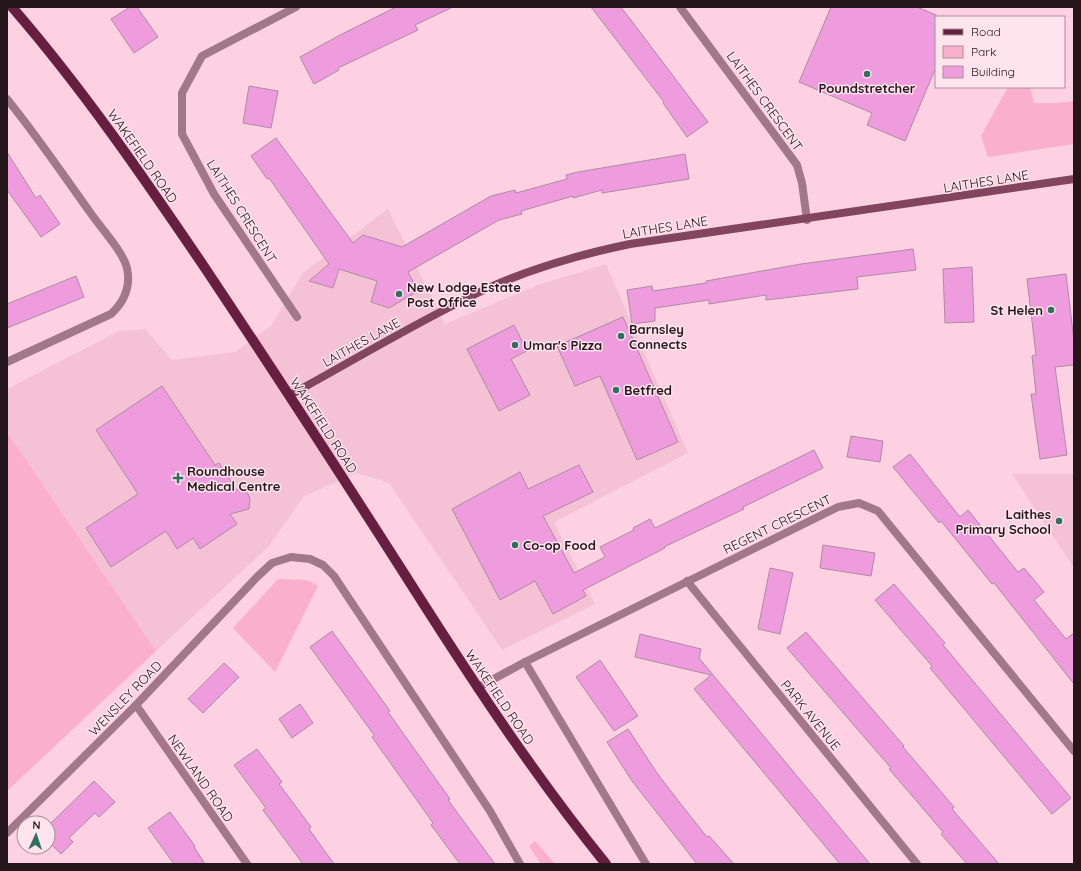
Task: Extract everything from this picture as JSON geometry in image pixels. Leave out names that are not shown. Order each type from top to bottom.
[{"type":"main road","name":"WAKEFIELD ROAD","points":[[12,7],[96,112],[161,203],[290,395],[477,688],[576,828],[606,864]]},
{"type":"main road","name":"LAITHES LANE","points":[[290,395],[488,288],[560,262],[598,251],[630,244],[807,220],[1074,180]]},
{"type":"street","name":"LAITHES CRESCENT","points":[[296,7],[202,56],[182,92],[182,134],[214,194],[296,317]]},
{"type":"street","name":"LAITHES CRESCENT","points":[[680,7],[796,165],[802,183],[807,220]]},
{"type":"street","points":[[7,99],[107,236],[126,267],[128,288],[121,304],[111,314],[7,362]]},
{"type":"street","name":"REGENT CRESCENT","points":[[477,688],[525,662],[686,581],[838,507],[859,503],[878,511],[1074,751]]},
{"type":"street","name":"WENSLEY ROAD","points":[[7,833],[136,705],[257,577],[272,563],[291,557],[310,559],[323,564],[334,576],[490,811],[520,864]]},
{"type":"street","name":"PARK AVENUE","points":[[686,581],[917,864]]},
{"type":"street","points":[[525,662],[646,864]]},
{"type":"street","name":"NEWLAND ROAD","points":[[136,705],[247,864]]},
{"type":"shaded area","points":[[388,209],[445,324],[538,285],[606,264],[688,453],[554,522],[595,604],[502,650],[389,483],[357,473],[304,496],[268,547],[156,651],[7,432],[7,389],[119,331],[145,329],[172,360],[235,352],[271,326],[303,273]]},
{"type":"shaded area","name":"Laithes Primary School","points":[[1012,474],[1074,474],[1074,568]]},
{"type":"green space","points":[[1007,88],[1030,88],[1034,103],[1074,101],[1074,144],[988,157],[981,136]]},
{"type":"green space","points":[[7,432],[156,651],[7,791]]},
{"type":"green space","points":[[278,579],[307,580],[318,586],[275,672],[233,628]]},
{"type":"green space","points":[[535,841],[555,864],[541,864],[529,846]]},
{"type":"building","points":[[130,7],[137,7],[158,37],[134,53],[111,19]]},
{"type":"building","points":[[396,7],[453,7],[415,25],[418,30],[338,68],[339,70],[314,84],[300,57]]},
{"type":"building","points":[[591,7],[621,7],[708,122],[687,137],[663,103],[664,102]]},
{"type":"building","name":"Poundstretcher","points":[[831,7],[917,7],[936,15],[935,69],[905,141],[867,125],[872,113],[799,82]]},
{"type":"building","points":[[249,86],[278,91],[271,128],[243,123]]},
{"type":"building","points":[[276,138],[353,243],[363,235],[402,247],[491,196],[515,190],[516,193],[567,179],[566,175],[578,172],[685,154],[689,179],[602,193],[602,190],[573,198],[573,196],[521,211],[522,214],[499,220],[408,272],[418,291],[389,308],[371,302],[377,281],[339,269],[333,288],[309,281],[329,264],[269,178],[267,179],[251,156]]},
{"type":"building","points":[[7,152],[36,198],[40,195],[60,224],[41,237],[7,190]]},
{"type":"building","points":[[913,249],[916,270],[857,277],[858,289],[766,300],[766,295],[709,304],[709,300],[655,308],[655,321],[632,324],[627,290],[652,286],[653,291],[706,283],[706,281],[801,264]]},
{"type":"building","points":[[972,267],[974,322],[945,323],[943,269]]},
{"type":"building","name":"St Helen","points":[[1066,274],[1074,341],[1074,365],[1055,367],[1067,455],[1040,459],[1031,394],[1036,394],[1032,356],[1036,355],[1027,279]]},
{"type":"building","points":[[76,276],[84,297],[7,328],[7,304]]},
{"type":"building","points":[[623,317],[678,442],[637,460],[600,376],[575,386],[557,346]]},
{"type":"building","points":[[514,325],[527,351],[511,359],[530,395],[499,411],[467,349]]},
{"type":"building","name":"Roundhouse Medical Centre","points":[[162,386],[215,465],[219,463],[237,490],[248,494],[250,499],[249,509],[230,514],[237,524],[200,549],[193,538],[177,549],[166,531],[111,567],[86,528],[138,494],[96,430]]},
{"type":"building","points":[[851,436],[883,441],[880,462],[847,457]]},
{"type":"building","points":[[814,450],[823,468],[743,507],[744,509],[664,547],[665,548],[583,590],[586,596],[553,614],[535,581],[500,600],[452,509],[520,472],[528,489],[579,465],[593,492],[543,516],[574,573],[605,557],[600,547],[634,530],[633,528],[650,519],[655,528]]},
{"type":"building","points":[[910,454],[960,517],[968,510],[1018,572],[1024,568],[1044,592],[1034,600],[1066,639],[1074,633],[1074,684],[994,583],[992,584],[941,521],[939,523],[893,467]]},
{"type":"building","points":[[823,545],[875,553],[871,576],[820,568]]},
{"type":"building","points":[[770,568],[793,573],[780,634],[758,629]]},
{"type":"building","points":[[894,584],[945,643],[943,645],[1071,798],[1052,814],[930,668],[932,666],[875,600]]},
{"type":"building","points":[[332,631],[390,711],[388,712],[450,799],[448,800],[495,864],[460,864],[431,825],[433,823],[372,737],[374,735],[310,647]]},
{"type":"building","points":[[806,632],[904,746],[903,747],[954,807],[952,809],[999,864],[967,864],[941,834],[943,832],[889,769],[891,768],[787,648]]},
{"type":"building","points":[[640,634],[701,649],[699,658],[870,864],[840,864],[694,689],[711,675],[635,657]]},
{"type":"building","points":[[600,660],[638,716],[614,731],[576,677]]},
{"type":"building","points":[[224,663],[239,677],[203,713],[188,699]]},
{"type":"building","points":[[300,704],[313,723],[292,738],[279,719]]},
{"type":"building","points":[[628,729],[657,773],[680,803],[707,837],[709,836],[734,864],[697,864],[632,781],[607,742]]},
{"type":"building","points":[[257,749],[282,782],[279,784],[311,827],[309,829],[334,864],[303,864],[263,810],[266,808],[234,765]]},
{"type":"building","points":[[94,781],[115,802],[99,817],[95,813],[69,838],[73,842],[61,854],[56,849],[56,818]]},
{"type":"building","points":[[170,812],[195,846],[194,847],[205,864],[174,864],[148,828]]},
{"type":"place","name":"Poundstretcher","points":[[867,74]]},
{"type":"place","name":"New Lodge Estate Post Office","points":[[399,294]]},
{"type":"place","name":"St Helen","points":[[1051,310]]},
{"type":"place","name":"Barnsley Connects","points":[[621,336]]},
{"type":"place","name":"Umar's Pizza","points":[[515,345]]},
{"type":"place","name":"Betfred","points":[[616,390]]},
{"type":"place","name":"Roundhouse Medical Centre","points":[[178,478]]},
{"type":"place","name":"Laithes Primary School","points":[[1059,521]]},
{"type":"place","name":"Co-op Food","points":[[515,545]]}]
